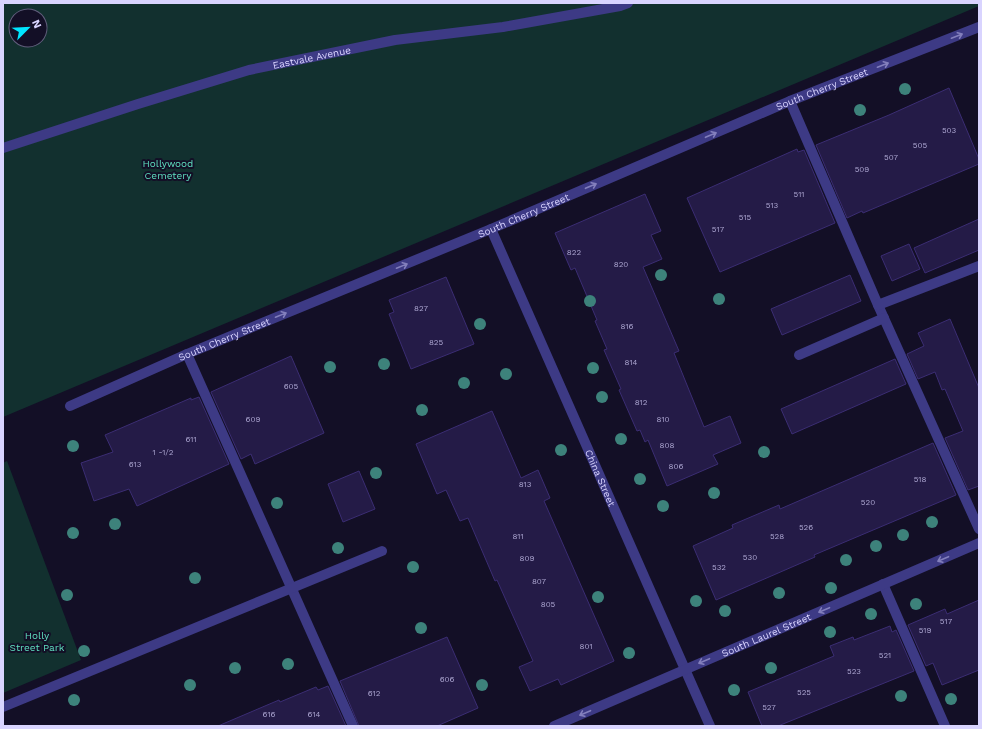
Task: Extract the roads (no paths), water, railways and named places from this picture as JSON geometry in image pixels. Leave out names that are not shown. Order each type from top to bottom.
[{"type":"street","name":"Eastvale Avenue","points":[[3,148],[249,70],[395,40],[502,27],[620,6],[628,3]]},
{"type":"street","name":"South Cherry Street","points":[[70,406],[187,354],[491,229],[790,101],[979,28]]},
{"type":"street","points":[[790,101],[878,305],[979,529]]},
{"type":"street","name":"China Street","points":[[491,229],[710,726]]},
{"type":"street","points":[[878,305],[979,266]]},
{"type":"street","points":[[799,355],[884,318]]},
{"type":"street","points":[[187,354],[354,726]]},
{"type":"street","name":"South Laurel Street","points":[[554,726],[979,543]]},
{"type":"street","points":[[3,707],[382,551]]},
{"type":"street","points":[[884,584],[945,726]]},
{"type":"park label","name":"Hollywood Cemetery","points":[[168,168]]},
{"type":"park label","name":"Holly Street Park","points":[[37,640]]}]
